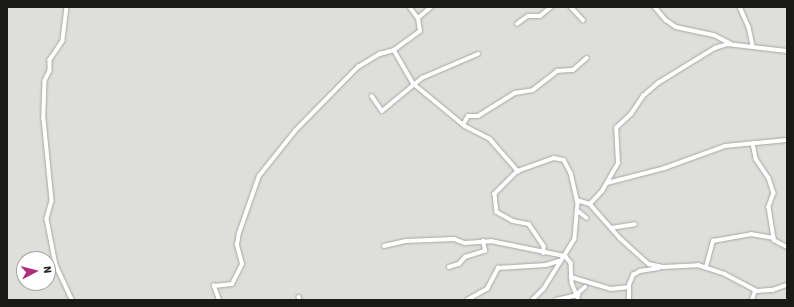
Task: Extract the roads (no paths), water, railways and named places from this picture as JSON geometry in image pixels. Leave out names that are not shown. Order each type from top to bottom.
[{"type":"street","points":[[67,7],[63,41],[50,58],[50,71],[46,81],[44,119],[52,201],[47,219],[56,265],[72,300]]},
{"type":"street","points":[[219,300],[214,285],[232,284],[242,264],[237,246],[238,237],[259,176],[295,130],[358,67],[380,54],[394,50],[420,31],[418,18],[410,7]]},
{"type":"street","points":[[418,18],[431,7]]},
{"type":"street","points":[[517,24],[528,16],[540,16],[551,7]]},
{"type":"street","points":[[572,7],[583,20]]},
{"type":"street","points":[[655,7],[666,20],[676,27],[714,35],[731,44],[787,51]]},
{"type":"street","points":[[740,7],[749,27],[753,46]]},
{"type":"street","points":[[590,204],[607,183],[618,162],[616,128],[630,114],[643,96],[658,83],[709,52],[731,44]]},
{"type":"street","points":[[394,50],[414,84],[463,125],[490,139],[518,171]]},
{"type":"street","points":[[372,96],[382,111],[414,84],[430,74],[478,54]]},
{"type":"street","points":[[463,125],[468,116],[478,116],[515,92],[533,90],[557,71],[573,70],[586,58]]},
{"type":"street","points":[[607,183],[665,168],[725,146],[787,140]]},
{"type":"street","points":[[753,143],[756,159],[769,178],[774,193],[769,207],[774,238]]},
{"type":"street","points":[[533,300],[538,298],[575,239],[578,211],[571,174],[562,158],[518,171],[495,194],[497,212],[514,220],[530,224],[544,246],[544,253]]},
{"type":"street","points":[[576,199],[590,204],[611,228],[643,260],[663,267]]},
{"type":"street","points":[[578,211],[587,218]]},
{"type":"street","points":[[611,228],[635,224]]},
{"type":"street","points":[[706,267],[713,241],[751,234],[774,238],[787,247]]},
{"type":"street","points":[[384,246],[406,241],[454,239],[465,243],[483,241],[502,242],[544,253],[564,256],[571,263],[573,288],[578,294],[579,300]]},
{"type":"street","points":[[448,267],[459,264],[465,257],[485,251],[483,241]]},
{"type":"street","points":[[467,300],[487,289],[498,268],[546,265],[561,260]]},
{"type":"street","points":[[629,300],[631,278],[637,272],[663,267],[690,265],[706,267],[725,274],[755,291],[773,290],[787,285]]},
{"type":"street","points":[[571,277],[612,289],[629,287]]},
{"type":"street","points":[[556,300],[578,294],[584,287]]},
{"type":"street","points":[[752,300],[755,291]]}]
